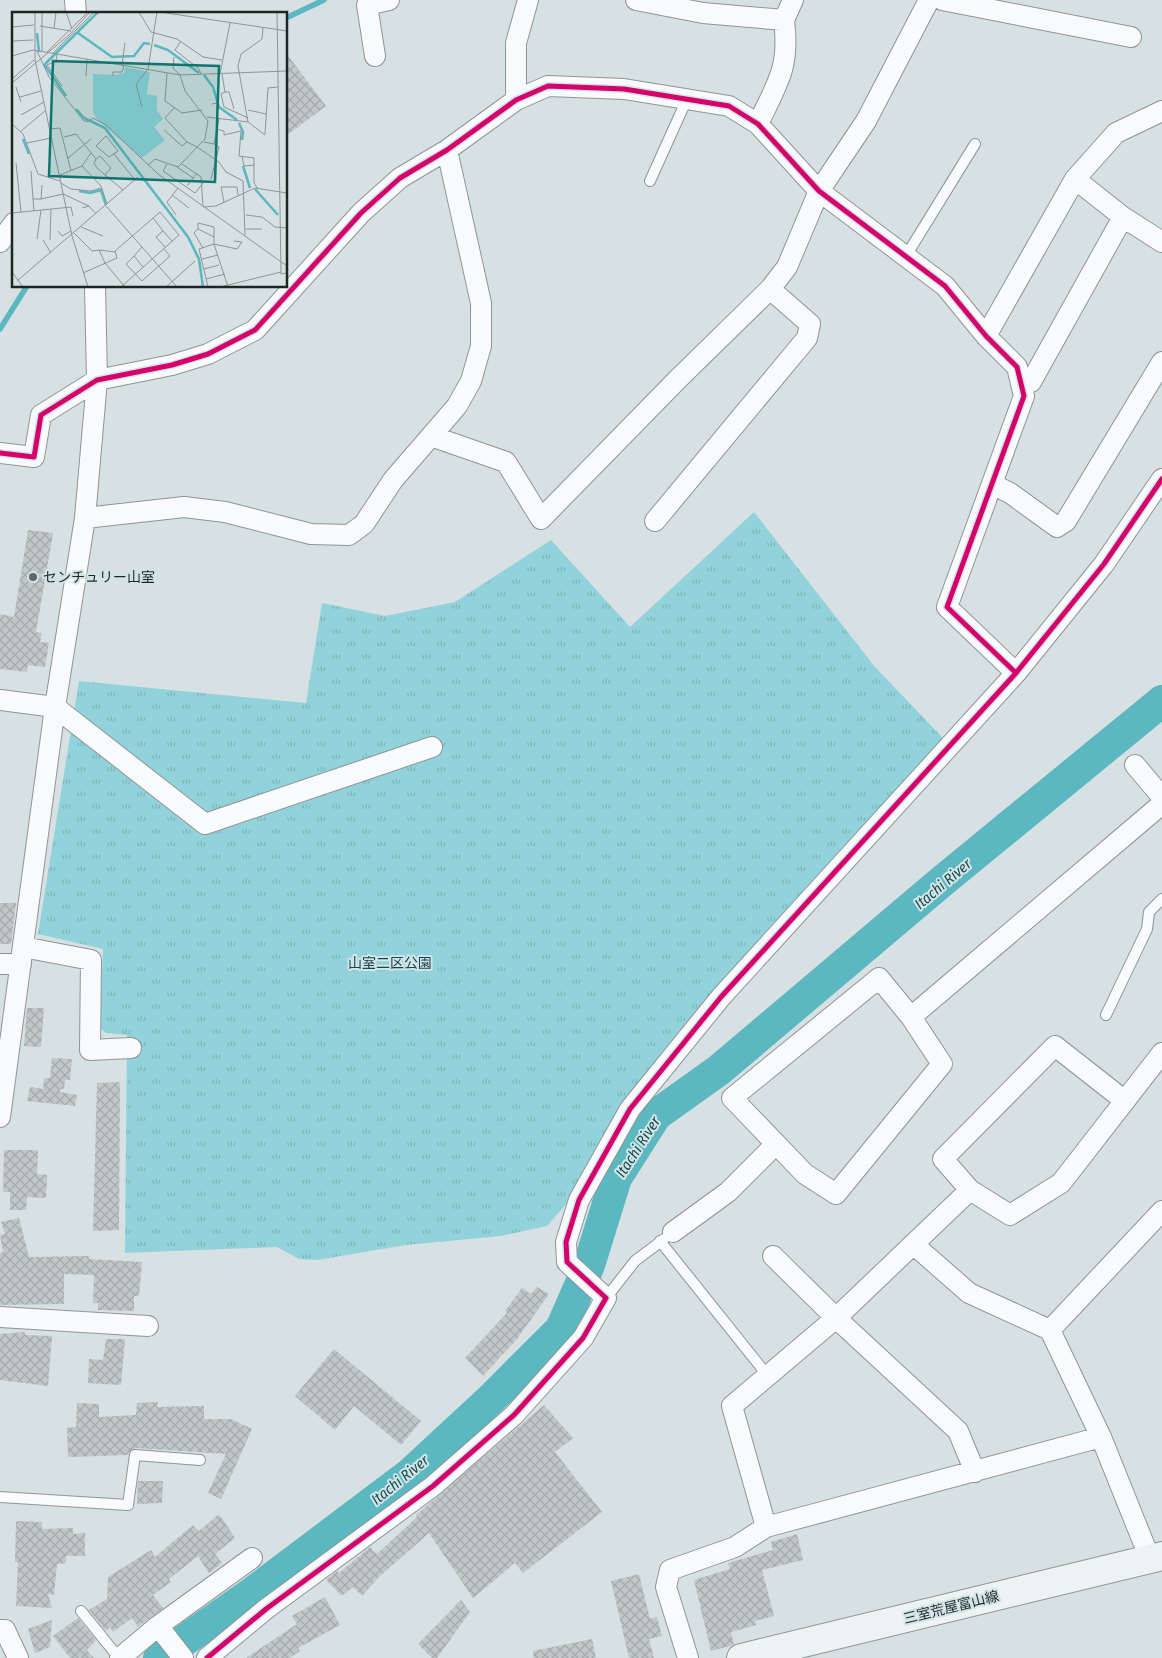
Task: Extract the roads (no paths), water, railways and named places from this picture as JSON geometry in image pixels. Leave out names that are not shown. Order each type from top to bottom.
[{"type":"main road","name":"三室荒屋富山線","points":[[741,1658],[774,1654],[1156,1558]]},
{"type":"street","points":[[375,56],[367,5],[389,0]]},
{"type":"street","points":[[516,100],[516,43],[528,0]]},
{"type":"street","points":[[636,0],[702,13],[784,20]]},
{"type":"street","points":[[758,124],[783,72],[786,43],[784,20],[793,0]]},
{"type":"street","points":[[431,436],[506,462],[541,519],[671,386],[770,289],[787,267],[820,192],[866,121],[929,0]]},
{"type":"street","points":[[942,0],[1131,37]]},
{"type":"street","points":[[0,453],[34,457],[40,415],[97,380],[172,365],[208,354],[255,330],[361,213],[400,178],[448,150],[516,100],[548,86],[624,90],[729,106],[758,124],[820,192],[945,286],[986,336],[1017,367],[1024,396],[947,607],[1016,673]]},
{"type":"street","points":[[986,336],[1075,179],[1116,133],[1162,111]]},
{"type":"street","points":[[85,518],[184,507],[225,512],[311,534],[349,535],[364,524],[393,480],[457,406],[471,381],[481,346],[481,303],[448,150]]},
{"type":"street","points":[[1075,179],[1123,217],[1162,242]]},
{"type":"street","points":[[1021,384],[1031,382],[1123,217]]},
{"type":"street","points":[[0,242],[12,226]]},
{"type":"street","points":[[0,1117],[55,707],[85,518],[97,380],[95,288]]},
{"type":"street","points":[[655,521],[807,338],[810,324],[770,289]]},
{"type":"street","points":[[992,484],[1010,493],[1058,527],[1066,521],[1162,362]]},
{"type":"street","points":[[207,1658],[266,1609],[433,1486],[514,1415],[582,1338],[606,1298],[567,1262],[566,1242],[579,1200],[630,1109],[721,997],[1016,673],[1104,564],[1162,479]]},
{"type":"street","points":[[0,700],[55,707],[205,824],[432,747]]},
{"type":"street","points":[[1135,765],[1162,797]]},
{"type":"street","points":[[911,1017],[1162,804]]},
{"type":"street","points":[[0,964],[22,955],[91,960],[90,1050],[132,1048]]},
{"type":"street","points":[[879,978],[911,1017],[942,1064],[836,1194],[804,1174],[776,1144],[732,1098],[879,978]]},
{"type":"street","points":[[1125,1100],[1055,1046],[943,1159],[970,1190],[1010,1215],[1061,1183],[1162,1053]]},
{"type":"street","points":[[666,1237],[728,1192],[776,1144]]},
{"type":"street","points":[[766,1527],[732,1406],[836,1318],[970,1190]]},
{"type":"street","points":[[1050,1330],[1162,1211]]},
{"type":"street","points":[[913,1244],[969,1293],[1050,1330],[1102,1437],[1156,1558]]},
{"type":"street","points":[[773,1256],[836,1318],[958,1431],[975,1472]]},
{"type":"street","points":[[0,1318],[148,1326]]},
{"type":"street","points":[[688,1658],[666,1586],[670,1570],[735,1547],[766,1527],[1102,1437]]},
{"type":"street","points":[[120,1658],[158,1626],[252,1558]]},
{"type":"street","points":[[158,1626],[183,1658]]},
{"type":"street","points":[[0,1630],[5,1630],[18,1658]]},
{"type":"lane","points":[[650,181],[687,99]]},
{"type":"lane","points":[[906,256],[975,144]]},
{"type":"lane","points":[[1106,1016],[1147,929],[1149,912],[1162,899]]},
{"type":"lane","points":[[606,1298],[634,1260],[666,1237],[768,1376]]},
{"type":"lane","points":[[0,1497],[128,1505],[135,1455],[200,1460]]},
{"type":"lane","points":[[81,1611],[120,1658]]},
{"type":"waterway","points":[[288,17],[324,0]]},
{"type":"waterway","points":[[0,329],[26,288]]},
{"type":"waterway","name":"Itachi River","points":[[159,1658],[252,1593],[410,1474],[491,1399],[561,1329],[589,1265],[616,1178],[656,1115],[719,1070],[940,883],[1162,701]]},
{"type":"place","name":"センチュリー山室","points":[[33,577]]},
{"type":"park label","name":"山室二区公園","points":[[390,963]]}]
